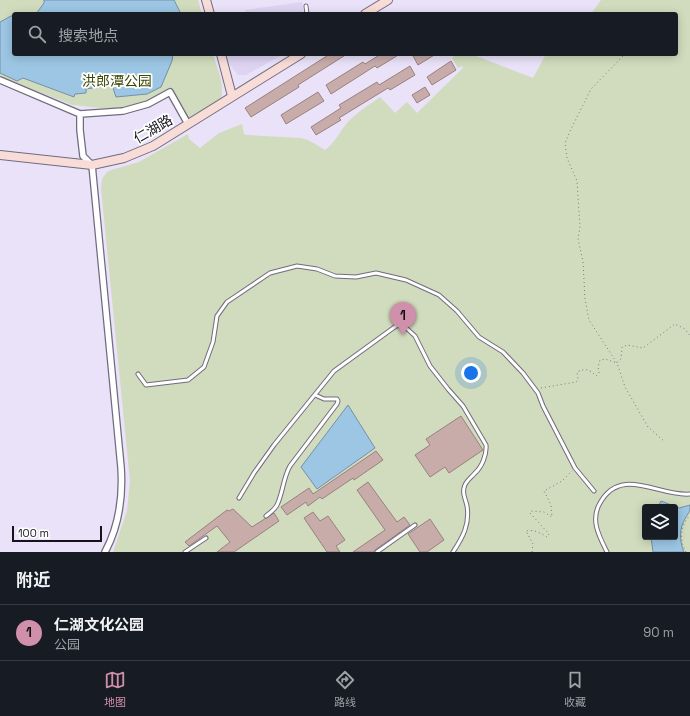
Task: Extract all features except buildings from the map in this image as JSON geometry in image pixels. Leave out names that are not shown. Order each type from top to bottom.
[{"type":"street","points":[[206,0],[209,12]]},
{"type":"street","points":[[368,12],[388,0]]},
{"type":"street","points":[[221,56],[232,96]]},
{"type":"street","name":"仁湖路","points":[[0,154],[92,165],[139,153],[297,56]]},
{"type":"street","points":[[0,80],[80,114],[123,111],[148,104],[170,92],[188,124]]},
{"type":"street","points":[[80,114],[83,156],[92,165],[122,484],[118,517],[105,552]]},
{"type":"lane","points":[[306,6],[307,12]]},
{"type":"lane","points":[[138,374],[146,385],[188,380],[204,367],[213,342],[216,316],[227,302],[270,273],[297,266],[317,268],[335,276],[356,277],[376,274],[406,280],[439,295],[457,311],[480,337],[502,352],[523,373],[536,391],[575,468],[594,491]]},
{"type":"lane","points":[[239,498],[254,473],[274,445],[334,371],[396,326],[403,326],[415,336],[430,366],[448,389],[460,400],[486,445],[487,450],[480,468],[466,482],[464,488],[468,523],[453,552]]},
{"type":"lane","points":[[266,516],[276,507],[285,475],[290,466],[338,401],[337,399],[324,399],[315,395]]},
{"type":"lane","points":[[608,552],[597,529],[595,517],[602,499],[611,489],[625,484],[635,483],[668,492],[690,494]]},
{"type":"lane","points":[[377,552],[415,526]]},
{"type":"lane","points":[[185,552],[206,538]]},
{"type":"path","points":[[623,56],[591,89],[565,143],[567,158],[578,181],[580,227],[578,239],[583,260],[585,299],[589,320],[617,363],[625,387],[648,427],[665,442]]},
{"type":"path","points":[[617,363],[622,359],[622,347],[627,345],[642,348],[674,324],[685,329],[690,336]]},
{"type":"path","points":[[536,391],[542,387],[576,382],[578,380],[577,372],[583,369],[590,370],[596,376],[599,373],[598,367],[600,360],[605,359],[617,363]]},
{"type":"path","points":[[532,552],[533,544],[526,532],[528,530],[542,533],[547,537],[549,534],[530,513],[531,511],[544,512],[552,517],[551,505],[544,491],[562,481],[575,468]]},
{"type":"path","points":[[686,552],[682,544],[682,529],[690,515]]},
{"type":"shaded area","points":[[302,2],[304,12],[246,12],[245,10]]},
{"type":"shaded area","points":[[226,56],[280,56],[246,75],[238,75],[228,62]]},
{"type":"green space","name":"洪郎潭公园","points":[[0,0],[198,0],[201,12],[12,12],[12,56],[214,56],[221,82],[222,93],[221,99],[187,118],[169,88],[159,95],[138,104],[120,108],[100,108],[73,105],[0,77]]},
{"type":"green space","points":[[601,0],[690,0],[690,552],[113,552],[127,511],[130,481],[101,188],[102,179],[107,172],[139,162],[188,134],[189,139],[200,148],[219,133],[242,124],[244,134],[247,135],[301,138],[308,140],[325,150],[332,144],[344,126],[351,119],[380,97],[395,113],[407,102],[417,113],[463,68],[462,66],[458,68],[452,58],[454,56],[476,56],[533,78],[545,56],[678,56],[678,12],[592,12]]},
{"type":"water","points":[[44,0],[174,0],[180,12],[37,12],[44,3]]},
{"type":"water","points":[[12,16],[12,56],[173,56],[172,61],[161,87],[147,94],[116,97],[112,85],[86,89],[86,93],[75,94],[74,97],[23,78],[17,81],[0,73],[0,22]]},
{"type":"water","points":[[348,405],[375,448],[317,489],[301,467]]},
{"type":"water","points":[[661,501],[669,504],[660,504]]},
{"type":"water","points":[[690,505],[689,512],[681,530],[681,543],[684,552],[653,552],[651,540],[678,540],[678,508]]},
{"type":"place","name":"仁湖文化公园","points":[[403,335]]}]
